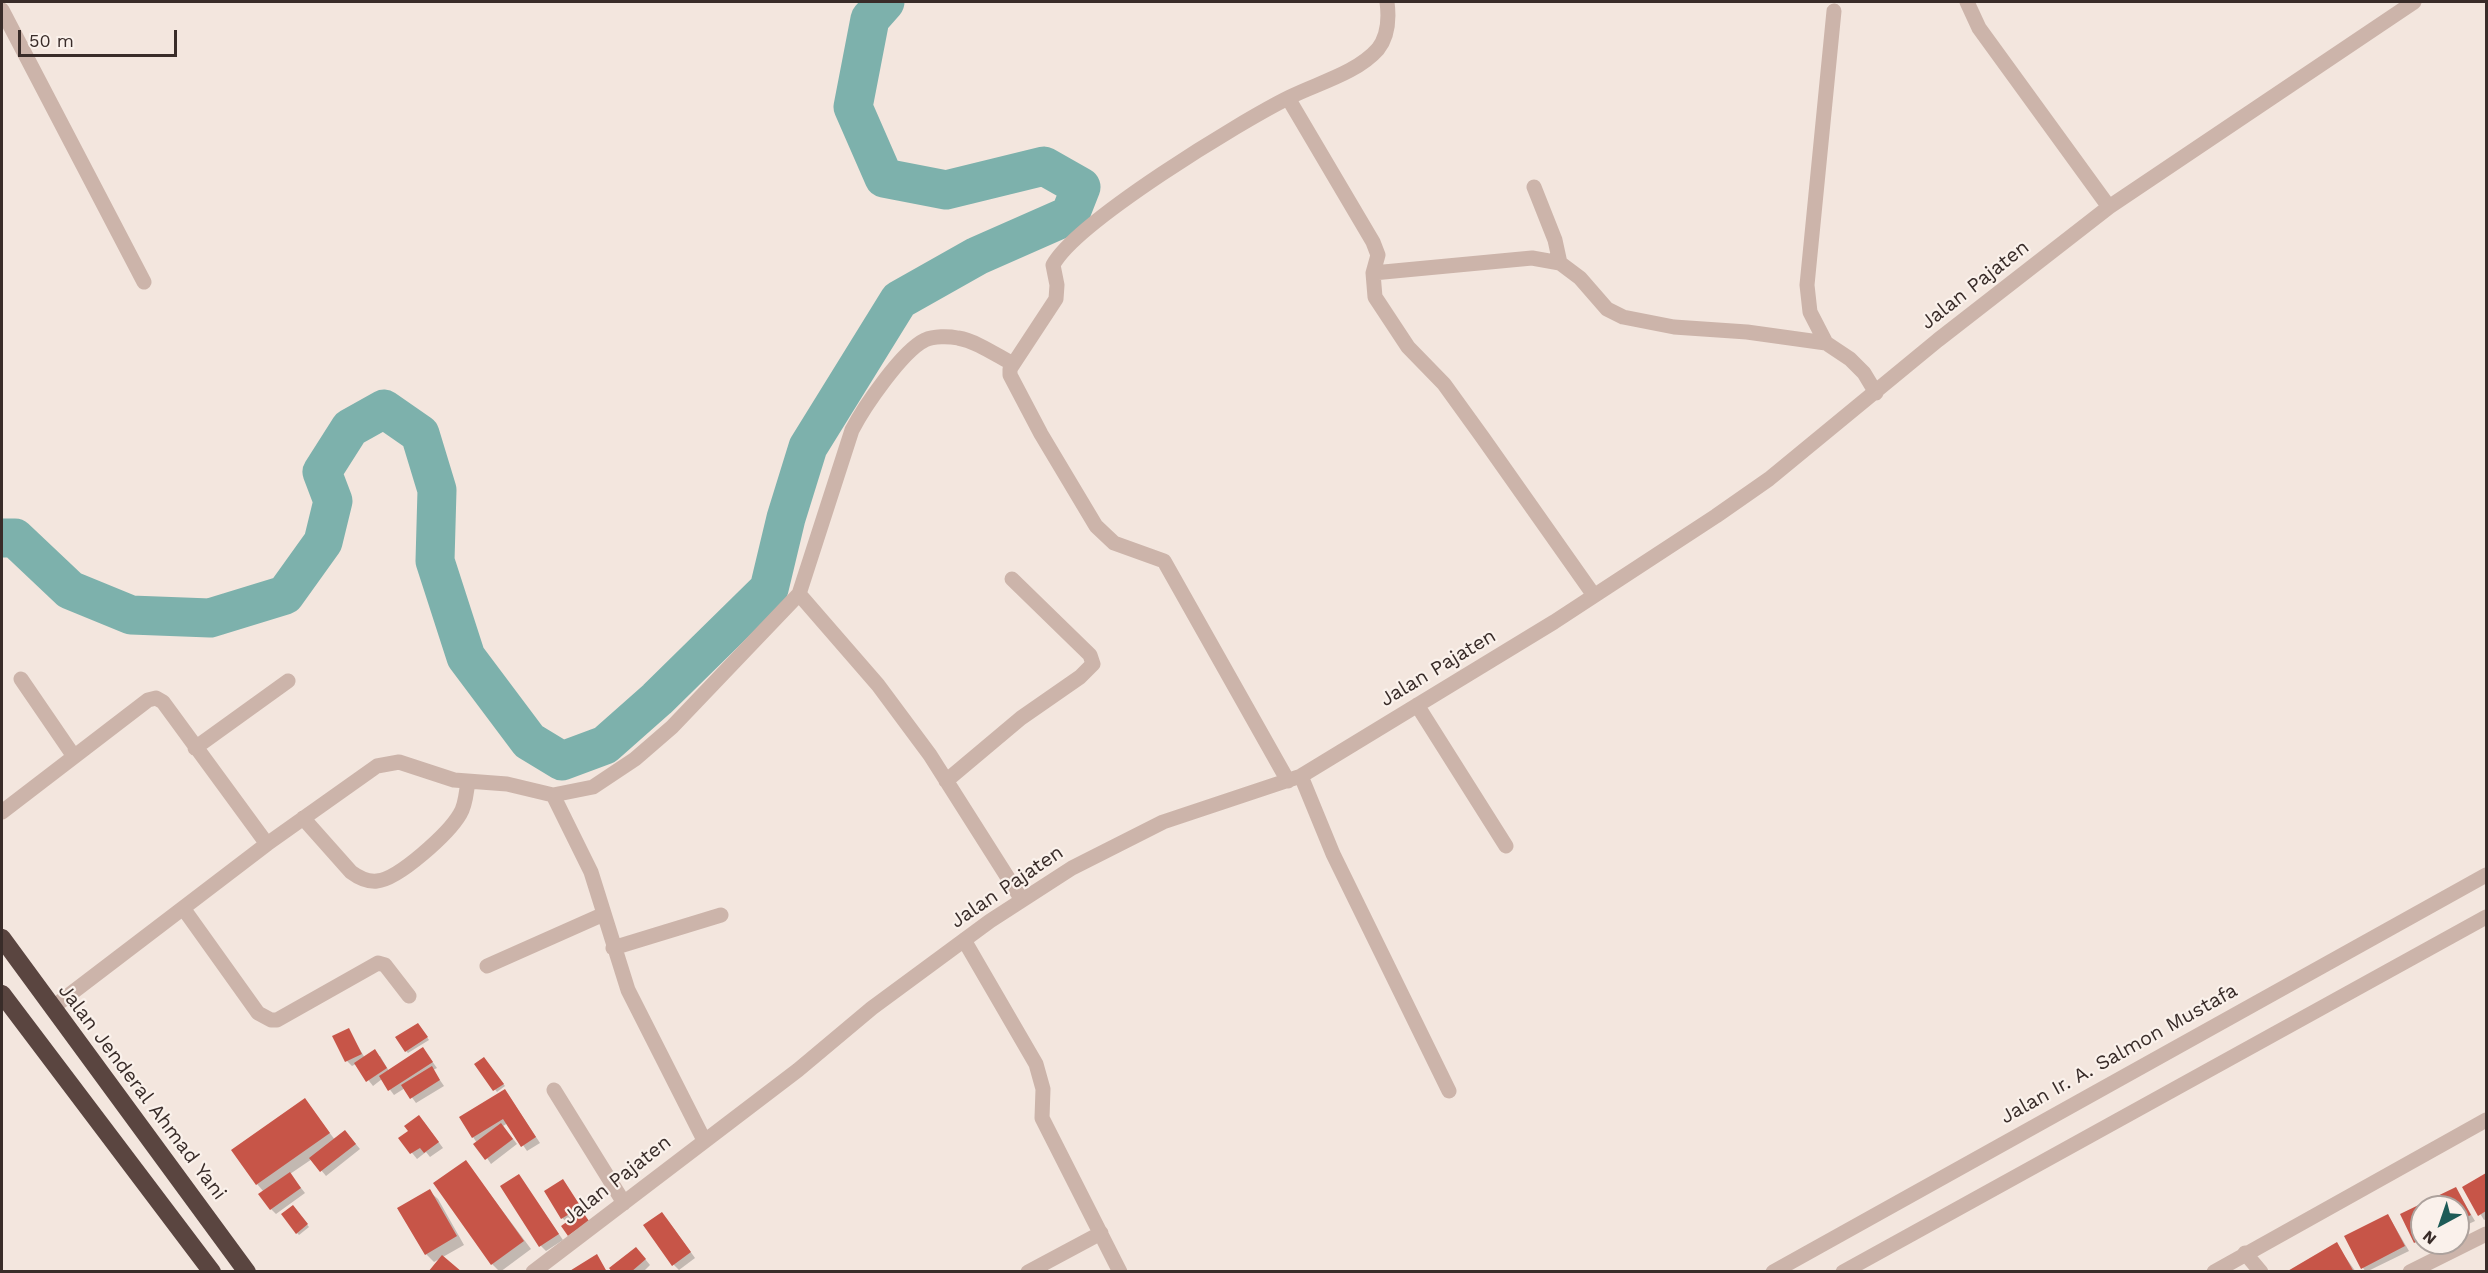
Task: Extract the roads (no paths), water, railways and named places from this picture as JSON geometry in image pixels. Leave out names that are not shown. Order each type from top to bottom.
[{"type":"highway","name":"Jalan Jenderal Ahmad Yani","points":[[2,938],[247,1272]]},
{"type":"highway","points":[[2,994],[212,1272]]},
{"type":"street","points":[[1387,2],[1389,20],[1379,48],[1361,64],[1288,98],[1236,127],[1080,234],[1053,265],[1057,285],[1056,299],[1013,364],[1010,375],[1041,434],[1096,526],[1114,543],[1164,561],[1294,778],[1449,1091]]},
{"type":"street","points":[[1967,2],[1979,28],[2109,207]]},
{"type":"street","name":"Jalan Pajaten","points":[[539,1270],[704,1140],[798,1070],[872,1008],[1022,900],[1112,845],[1163,822],[1294,778],[1554,622],[1769,479],[1938,340],[2109,207],[2414,2]]},
{"type":"street","points":[[2,10],[144,282]]},
{"type":"street","points":[[1826,343],[1810,312],[1807,285],[1834,11]]},
{"type":"street","points":[[1288,98],[1373,242],[1378,255],[1373,273],[1375,297],[1408,347],[1444,384],[1593,594]]},
{"type":"street","points":[[1534,187],[1555,240],[1560,262]]},
{"type":"street","points":[[1373,273],[1532,258],[1560,262],[1580,278],[1607,309],[1623,317],[1674,327],[1747,332],[1826,343],[1850,359],[1864,373],[1876,393]]},
{"type":"street","points":[[52,1008],[267,844],[377,766],[392,761],[454,780],[507,784],[553,795],[593,787],[635,759],[672,727],[799,594],[852,430],[862,411],[907,355],[926,340],[944,337],[960,338],[1013,364]]},
{"type":"street","points":[[946,781],[1021,718],[1080,677],[1093,664],[1090,655],[1012,579]]},
{"type":"street","points":[[799,594],[878,685],[946,781],[1022,900]]},
{"type":"street","points":[[21,679],[73,755]]},
{"type":"street","points":[[195,748],[288,681]]},
{"type":"street","points":[[2,812],[73,755],[148,700],[156,698],[163,702],[267,844]]},
{"type":"street","points":[[1417,705],[1506,846]]},
{"type":"street","points":[[303,818],[351,872],[360,878],[379,881],[392,876],[411,862],[451,826],[461,812],[468,782]]},
{"type":"street","points":[[553,795],[591,872],[613,948],[647,1030],[704,1140]]},
{"type":"street","name":"Jalan Ir. A. Salmon Mustafa","points":[[1773,1272],[2487,874]]},
{"type":"street","points":[[183,908],[258,1013],[266,1018],[277,1020],[378,963],[385,965],[409,996]]},
{"type":"street","points":[[487,966],[604,914]]},
{"type":"street","points":[[613,948],[721,915]]},
{"type":"street","points":[[1843,1272],[2487,917]]},
{"type":"street","points":[[964,940],[1036,1064],[1043,1089],[1042,1118],[1120,1272]]},
{"type":"street","points":[[554,1090],[624,1203]]},
{"type":"street","points":[[2214,1272],[2487,1120]]},
{"type":"street","points":[[1028,1272],[1101,1233]]},
{"type":"street","points":[[2410,1272],[2487,1234]]},
{"type":"street","points":[[2245,1253],[2261,1272]]},
{"type":"waterway","points":[[2,538],[15,538],[70,590],[131,615],[210,618],[285,595],[323,542],[333,501],[322,472],[350,428],[384,409],[420,434],[437,490],[435,561],[466,657],[529,741],[562,761],[605,745],[657,699],[769,589],[786,518],[808,447],[899,300],[977,256],[1070,215],[1081,187],[1044,166],[946,190],[884,178],[853,107],[870,19],[885,2]]}]
